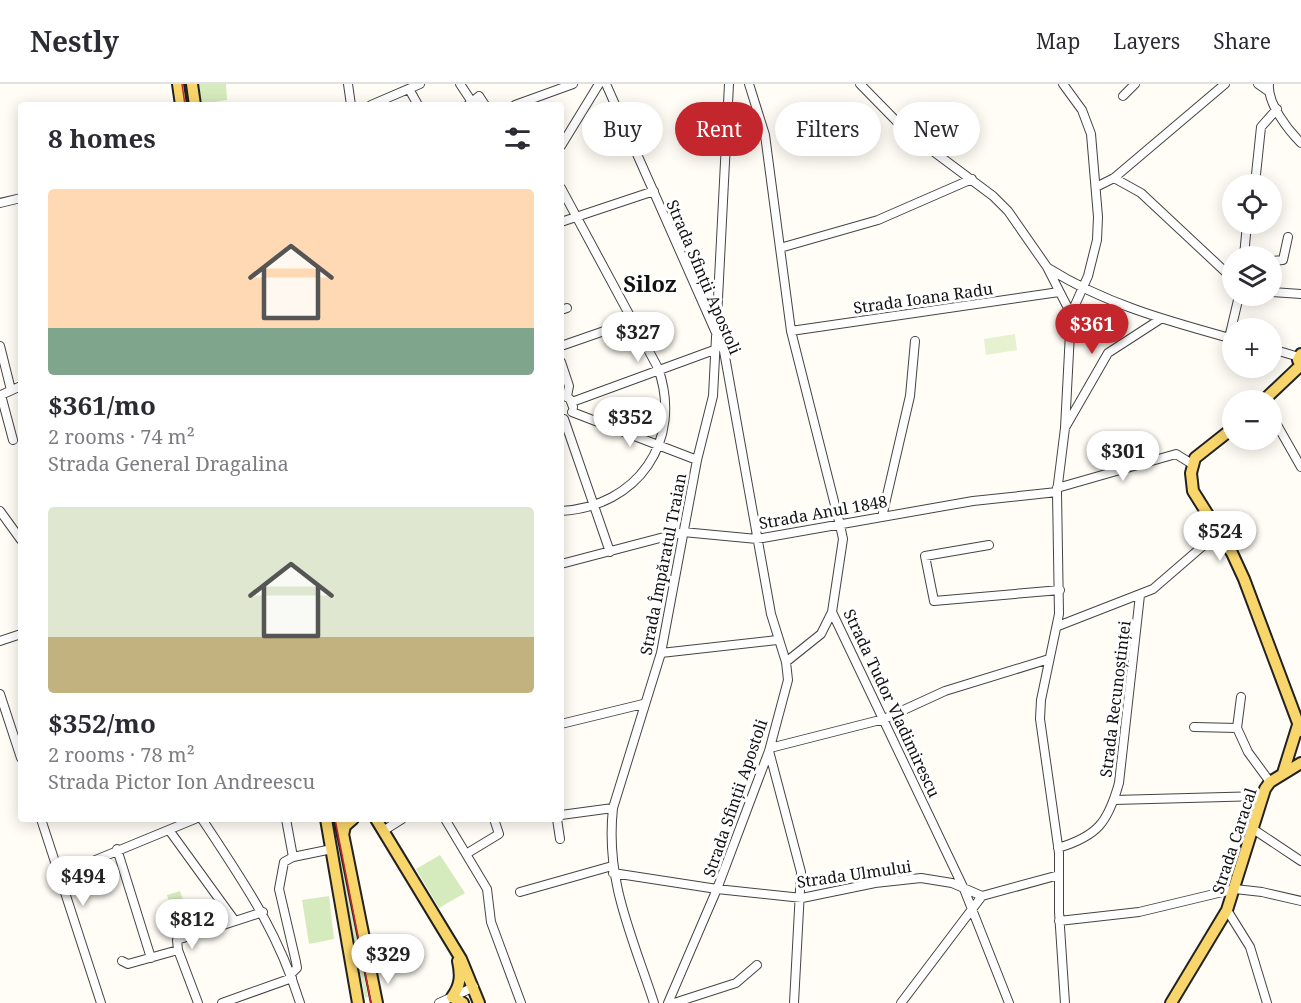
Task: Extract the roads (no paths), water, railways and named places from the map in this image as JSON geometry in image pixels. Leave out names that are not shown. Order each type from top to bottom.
[{"type":"main road","points":[[178,84],[181,102]]},
{"type":"main road","points":[[192,84],[195,102]]},
{"type":"main road","points":[[1273,390],[1300,361]]},
{"type":"main road","points":[[1222,436],[1199,453],[1192,464],[1193,490],[1244,579],[1300,728],[1282,773]]},
{"type":"main road","name":"Strada Caracal","points":[[1171,1003],[1227,910],[1262,796],[1270,782],[1301,763]]},
{"type":"main road","points":[[327,822],[358,1003]]},
{"type":"main road","points":[[341,822],[377,1003]]},
{"type":"main road","points":[[343,836],[345,826],[350,822]]},
{"type":"main road","points":[[378,822],[457,953],[474,987],[479,1003]]},
{"type":"main road","points":[[457,953],[460,979],[458,989],[452,997],[463,1003]]},
{"type":"street","points":[[348,84],[351,102]]},
{"type":"street","points":[[378,102],[420,84]]},
{"type":"street","points":[[460,84],[469,102]]},
{"type":"street","points":[[523,102],[573,84]]},
{"type":"street","points":[[564,141],[599,84]]},
{"type":"street","name":"Strada Sfinții Apostoli","points":[[606,84],[724,351],[757,539],[777,640],[786,662],[788,680],[770,750],[717,889],[668,1003]]},
{"type":"street","name":"Strada Împăratul Traian","points":[[654,1003],[613,869],[613,808],[643,704],[661,653],[697,460],[712,396],[729,84]]},
{"type":"street","name":"Strada Tudor Vladimirescu","points":[[749,84],[765,135],[791,331],[843,539],[832,612],[964,889],[1009,1003]]},
{"type":"street","points":[[860,84],[906,131],[972,179],[1008,211],[1047,267],[1071,314]]},
{"type":"street","points":[[1063,84],[1082,110],[1090,134],[1096,187],[1097,240],[1084,287],[1071,314],[1065,428],[1057,490],[1060,590],[1058,626],[1041,699],[1040,729],[1059,848],[1059,921],[1065,1003]]},
{"type":"street","points":[[1123,96],[1135,84]]},
{"type":"street","points":[[1096,187],[1114,178],[1214,87],[1225,84]]},
{"type":"street","points":[[1258,84],[1268,88],[1277,109],[1301,143]]},
{"type":"street","points":[[409,89],[416,102]]},
{"type":"street","points":[[472,102],[479,96],[483,102]]},
{"type":"street","points":[[1256,174],[1261,127],[1277,109]]},
{"type":"street","points":[[1114,178],[1141,193],[1222,269]]},
{"type":"street","points":[[780,248],[878,220],[972,179]]},
{"type":"street","points":[[564,221],[654,191]]},
{"type":"street","points":[[564,193],[658,368],[664,384],[667,408],[658,445],[646,468],[630,487],[593,506],[564,511]]},
{"type":"street","points":[[0,203],[18,199]]},
{"type":"street","points":[[1282,260],[1288,237]]},
{"type":"street","points":[[1047,267],[1084,287],[1159,320],[1222,336]]},
{"type":"street","name":"Strada Ioana Radu","points":[[791,331],[1059,292]]},
{"type":"street","points":[[1282,293],[1301,294]]},
{"type":"street","points":[[1065,428],[1108,353],[1159,320]]},
{"type":"street","points":[[564,345],[633,321]]},
{"type":"street","points":[[882,517],[910,396],[915,341]]},
{"type":"street","points":[[0,346],[12,390]]},
{"type":"street","points":[[567,398],[714,350]]},
{"type":"street","points":[[1282,353],[1300,361]]},
{"type":"street","points":[[564,371],[569,386],[567,398],[572,412],[697,460]]},
{"type":"street","points":[[0,382],[12,390]]},
{"type":"street","points":[[13,440],[1,395],[18,387]]},
{"type":"street","points":[[564,418],[572,412]]},
{"type":"street","points":[[564,425],[610,552]]},
{"type":"street","points":[[1282,434],[1301,467]]},
{"type":"street","name":"Strada Anul 1848","points":[[564,563],[683,532],[757,539],[974,501],[1057,490],[1176,454],[1192,464]]},
{"type":"street","points":[[0,512],[18,536]]},
{"type":"street","points":[[1058,626],[1153,589],[1219,532]]},
{"type":"street","points":[[989,545],[926,556],[924,561],[934,601],[938,603],[1060,590]]},
{"type":"street","name":"Strada Recunoștinței","points":[[1059,848],[1097,831],[1114,800],[1119,783],[1140,595]]},
{"type":"street","points":[[786,662],[821,634],[832,612]]},
{"type":"street","points":[[0,641],[18,635]]},
{"type":"street","points":[[661,653],[777,640]]},
{"type":"street","points":[[794,1003],[802,897],[798,852],[770,750],[884,719],[945,691],[1049,659]]},
{"type":"street","points":[[0,694],[18,749]]},
{"type":"street","points":[[1241,697],[1237,729],[1248,752],[1270,782]]},
{"type":"street","points":[[564,723],[643,704]]},
{"type":"street","points":[[1194,727],[1237,729]]},
{"type":"street","points":[[1114,800],[1262,796]]},
{"type":"street","points":[[564,816],[613,808]]},
{"type":"street","points":[[42,822],[101,1003]]},
{"type":"street","points":[[59,875],[117,849],[188,822]]},
{"type":"street","points":[[204,822],[263,912],[292,976],[300,1003]]},
{"type":"street","points":[[287,822],[293,857]]},
{"type":"street","points":[[383,831],[397,822]]},
{"type":"street","points":[[447,822],[489,897],[491,922],[520,1003]]},
{"type":"street","points":[[466,854],[499,834],[495,822]]},
{"type":"street","points":[[557,822],[560,839]]},
{"type":"street","points":[[169,830],[235,921]]},
{"type":"street","points":[[1253,830],[1301,861]]},
{"type":"street","points":[[117,849],[151,958]]},
{"type":"street","points":[[222,1003],[292,976],[297,968],[279,889],[284,862],[293,857],[332,849]]},
{"type":"street","points":[[520,892],[613,869]]},
{"type":"street","name":"Strada Ulmului","points":[[613,869],[717,889],[802,897],[875,883],[921,878],[940,879],[982,896]]},
{"type":"street","points":[[901,1003],[982,896],[1059,875]]},
{"type":"street","points":[[1059,921],[1139,912],[1235,889],[1262,892],[1301,901]]},
{"type":"street","points":[[1227,910],[1250,947],[1267,1003]]},
{"type":"street","points":[[198,1003],[178,950],[177,940],[263,912]]},
{"type":"street","points":[[123,961],[128,964],[178,950]]},
{"type":"street","points":[[674,1003],[736,982],[757,965]]},
{"type":"street","points":[[439,1003],[474,987]]},
{"type":"tram line","points":[[182,84],[185,102]]},
{"type":"tram line","points":[[336,822],[371,1003]]},
{"type":"district","name":"Siloz","points":[[650,283]]}]
